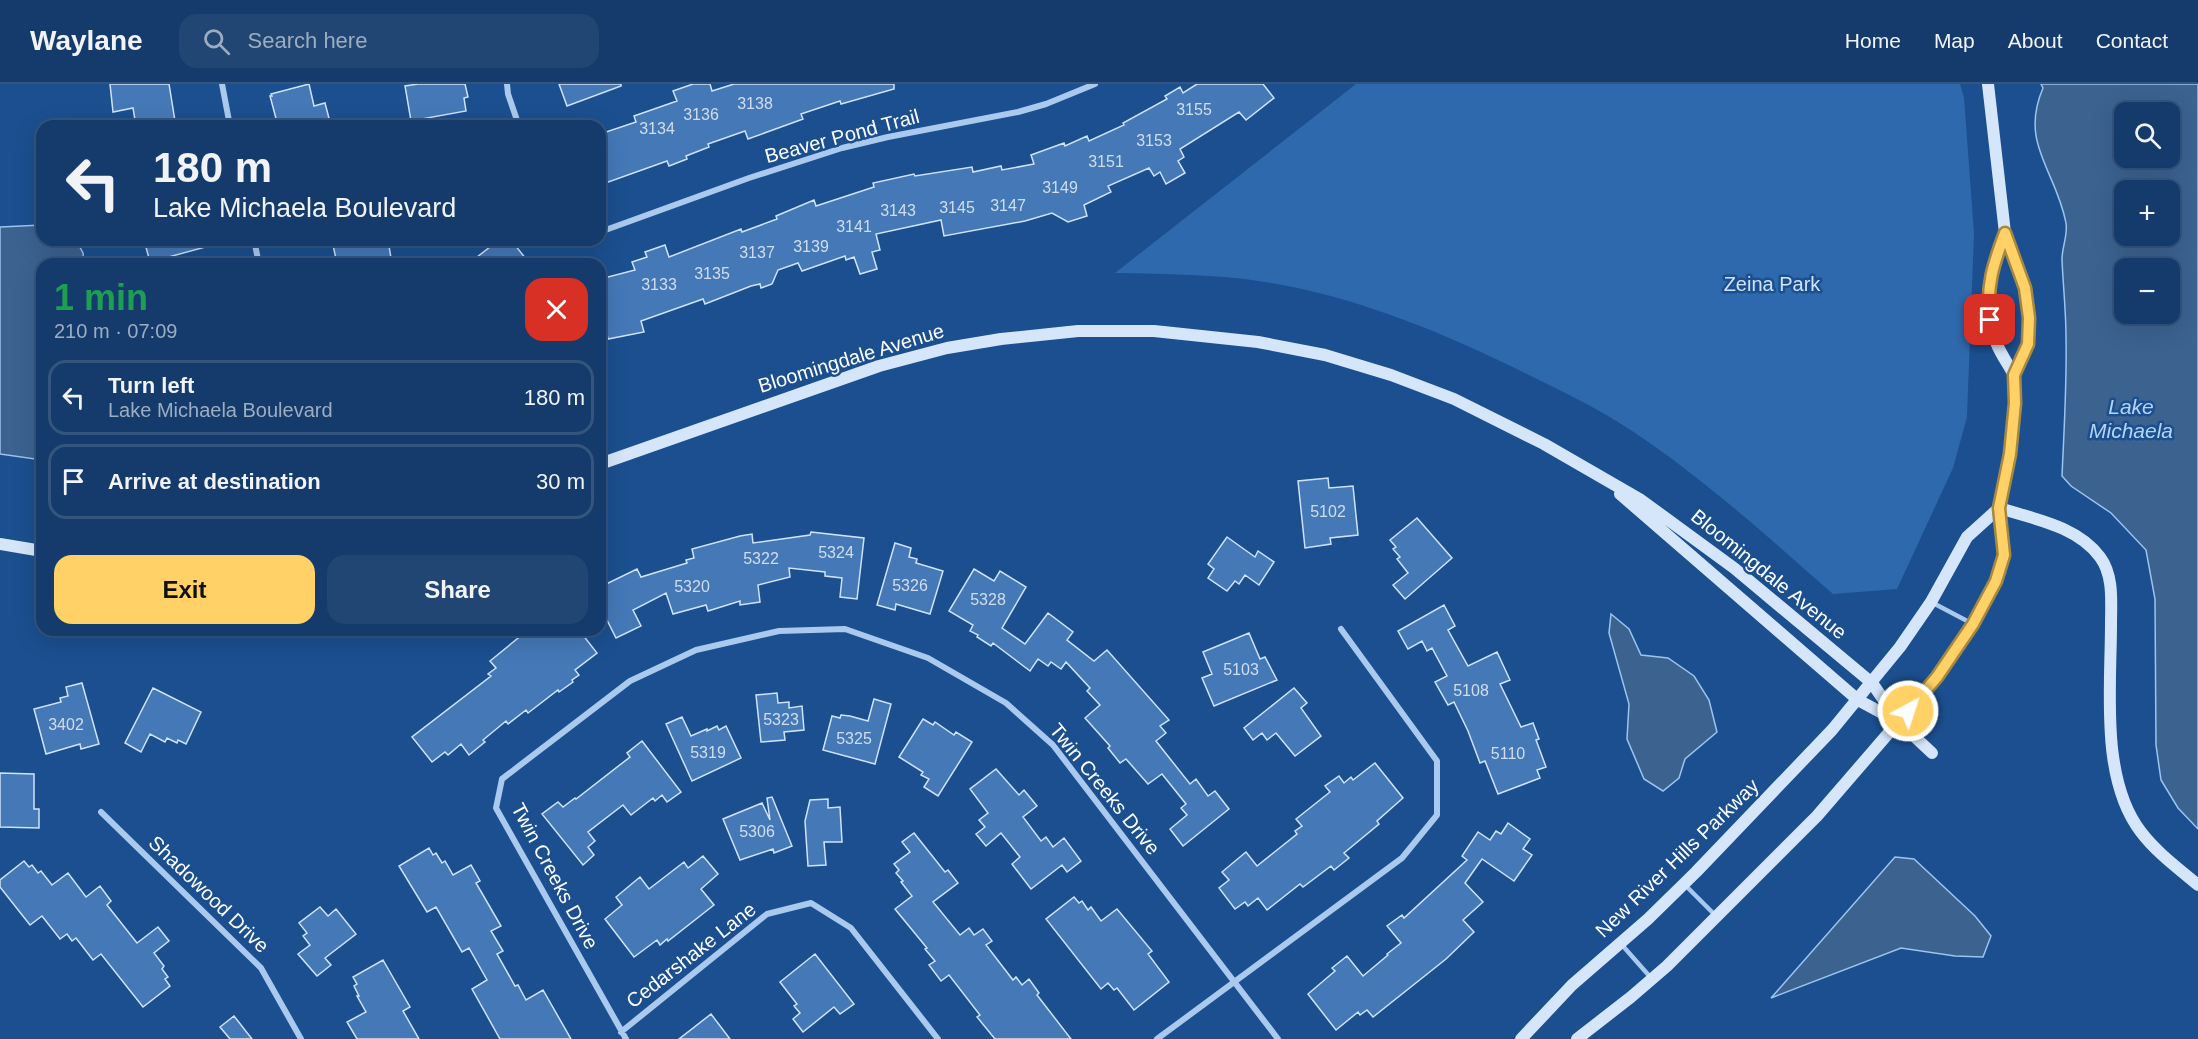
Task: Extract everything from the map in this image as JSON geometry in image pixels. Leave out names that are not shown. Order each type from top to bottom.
[{"type":"street","points":[[222,84],[229,120]]},
{"type":"street","points":[[507,84],[517,120]]},
{"type":"street","name":"Beaver Pond Trail","points":[[606,230],[749,178],[842,148],[1018,112],[1046,104],[1095,84]]},
{"type":"street","points":[[1577,1039],[1652,979],[1718,917],[1816,816],[1937,677],[1973,624],[1996,581],[2004,555],[1999,508],[2012,442],[2015,403],[2014,375],[2028,344],[2029,318],[2025,288],[2005,233],[1988,84]]},
{"type":"street","points":[[2005,233],[1992,267],[1988,302],[1996,343],[2014,375]]},
{"type":"street","name":"Bloomingdale Avenue","points":[[606,462],[793,395],[924,353],[1027,335],[1128,330],[1188,333],[1258,342],[1325,356],[1391,375],[1454,399],[1544,444],[1641,500],[1734,567],[1872,683],[1899,722],[1932,753]]},
{"type":"street","name":"Bloomingdale Avenue","points":[[1598,477],[1858,700],[1899,722]]},
{"type":"street","points":[[1999,508],[2048,523],[2074,535],[2094,550],[2106,567],[2111,594],[2111,747],[2118,784],[2130,815],[2153,847],[2198,885]]},
{"type":"street","name":"New River Hills Parkway","points":[[1521,1039],[1564,993],[1684,884],[1858,700],[1900,647],[1930,602],[1967,537],[1999,508]]},
{"type":"street","points":[[0,544],[36,550]]},
{"type":"street","name":"Twin Creeks Drive","points":[[626,1039],[496,808],[502,778],[630,681],[696,650],[779,631],[845,629],[928,658],[1006,703],[1053,745],[1278,1039]]},
{"type":"street","points":[[1157,1039],[1402,858],[1437,815],[1437,761],[1341,629]]},
{"type":"street","name":"Shadowood Drive","points":[[101,812],[261,968],[301,1039]]},
{"type":"street","name":"Cedarshake Lane","points":[[621,1032],[767,914],[811,903],[851,928],[938,1039]]},
{"type":"lane","points":[[1930,602],[1973,624]]},
{"type":"lane","points":[[1684,884],[1718,917]]},
{"type":"lane","points":[[1620,943],[1652,979]]},
{"type":"green space","name":"Zeina Park","points":[[1356,84],[1960,84],[1964,98],[1974,233],[1967,417],[1953,468],[1897,589],[1833,594],[1708,487],[1629,429],[1560,390],[1438,333],[1335,297],[1265,282],[1209,276],[1115,273]]},
{"type":"water","name":"Lake Michaela","points":[[2041,84],[2198,84],[2198,829],[2178,808],[2161,780],[2156,745],[2155,599],[2146,550],[2111,513],[2071,486],[2062,476],[2066,318],[2062,259],[2066,223],[2037,141],[2035,125],[2043,88]]},
{"type":"water","points":[[36,225],[36,246],[79,246],[83,253],[83,258],[36,258],[36,459],[0,454],[0,227]]},
{"type":"water","points":[[1611,614],[1629,629],[1641,655],[1668,658],[1694,676],[1709,700],[1717,732],[1685,759],[1679,778],[1663,791],[1644,779],[1627,739],[1629,704],[1609,633]]},
{"type":"water","points":[[1895,857],[1914,859],[1975,916],[1991,936],[1983,957],[1955,956],[1901,948],[1771,998]]},
{"type":"building","points":[[110,84],[169,84],[175,120],[135,120],[133,108],[113,112]]},
{"type":"building","points":[[309,84],[314,106],[325,103],[329,120],[276,120],[271,94]]},
{"type":"building","points":[[465,84],[468,97],[464,98],[466,111],[411,120],[405,86]]},
{"type":"building","points":[[559,84],[621,84],[621,86],[567,106]]},
{"type":"building","points":[[693,84],[710,84],[712,91],[734,84],[894,84],[894,89],[841,104],[840,101],[801,114],[803,119],[748,139],[745,131],[708,144],[709,147],[669,166],[667,161],[606,183],[606,132],[636,122],[634,116],[677,101],[673,91]]},
{"type":"building","points":[[1197,84],[1263,84],[1274,98],[1246,120],[1239,112],[1180,149],[1184,157],[1178,161],[1185,173],[1166,184],[1160,172],[1154,176],[1149,168],[1108,186],[1111,192],[1084,205],[1087,216],[1068,222],[1052,213],[1025,221],[944,236],[941,220],[876,234],[880,250],[872,252],[877,269],[860,274],[854,257],[846,260],[845,256],[802,271],[798,263],[778,270],[772,284],[761,288],[760,284],[751,286],[705,304],[703,299],[641,321],[644,332],[608,339],[606,277],[635,270],[632,262],[647,257],[645,252],[665,245],[669,257],[741,229],[742,232],[777,219],[776,216],[814,200],[816,206],[874,187],[873,183],[914,174],[915,176],[972,167],[973,172],[1001,166],[1002,170],[1034,164],[1031,155],[1064,143],[1065,146],[1087,136],[1089,141],[1124,125],[1123,123],[1167,99],[1165,96],[1180,87],[1183,93]]},
{"type":"building","points":[[146,246],[209,246],[165,258],[149,258]]},
{"type":"building","points":[[333,246],[389,246],[391,258],[336,258]]},
{"type":"building","points":[[491,246],[516,246],[525,258],[476,258]]},
{"type":"building","points":[[1328,478],[1329,488],[1353,486],[1358,535],[1330,538],[1331,544],[1305,548],[1298,481]]},
{"type":"building","points":[[1417,518],[1452,558],[1405,599],[1393,585],[1408,573],[1397,559],[1400,557],[1393,549],[1396,547],[1390,540]]},
{"type":"building","points":[[811,532],[864,538],[857,599],[840,597],[842,578],[825,576],[825,572],[789,568],[790,577],[758,585],[760,602],[740,605],[740,601],[708,611],[706,605],[673,614],[666,593],[633,610],[641,626],[616,638],[606,618],[606,584],[637,569],[641,577],[687,563],[686,560],[694,558],[692,549],[740,536],[752,534],[753,543],[810,535]]},
{"type":"building","points":[[1227,537],[1255,557],[1258,551],[1274,562],[1259,585],[1245,575],[1239,584],[1235,581],[1227,591],[1208,578],[1214,569],[1208,564]]},
{"type":"building","points":[[895,543],[911,548],[909,557],[917,559],[916,563],[943,571],[930,614],[896,604],[895,610],[877,605]]},
{"type":"building","points":[[974,569],[994,581],[1000,571],[1026,587],[1002,628],[1025,644],[1048,613],[1073,632],[1067,640],[1094,661],[1107,650],[1169,720],[1160,726],[1166,733],[1156,741],[1190,784],[1196,779],[1208,796],[1215,791],[1229,809],[1183,846],[1170,829],[1187,815],[1181,808],[1186,804],[1162,774],[1148,784],[1126,759],[1120,763],[1108,748],[1110,746],[1085,718],[1100,705],[1087,691],[1090,688],[1066,662],[1061,669],[1051,662],[1048,666],[1038,659],[1030,671],[993,643],[991,646],[977,637],[978,635],[970,631],[973,625],[949,611]]},
{"type":"building","points":[[1444,605],[1455,626],[1448,630],[1468,666],[1497,652],[1510,680],[1500,684],[1521,727],[1533,723],[1539,739],[1536,740],[1546,767],[1537,770],[1540,778],[1498,794],[1485,761],[1480,763],[1454,702],[1448,705],[1435,682],[1447,676],[1432,648],[1427,651],[1422,641],[1408,649],[1398,631]]},
{"type":"building","points":[[1249,633],[1260,659],[1265,657],[1277,680],[1214,706],[1202,678],[1212,674],[1203,652]]},
{"type":"building","points":[[521,636],[584,636],[597,653],[575,670],[579,675],[572,680],[573,682],[559,692],[558,690],[528,713],[526,710],[508,724],[506,721],[469,755],[461,744],[448,755],[445,752],[432,762],[412,737],[491,676],[488,674],[496,668],[490,661]]},
{"type":"building","points":[[82,683],[99,744],[81,749],[80,744],[46,754],[34,709],[61,702],[60,698],[68,696],[66,687]]},
{"type":"building","points":[[153,688],[201,712],[186,744],[167,738],[165,742],[150,734],[141,752],[125,743]]},
{"type":"building","points":[[1294,688],[1307,703],[1301,708],[1321,736],[1295,756],[1276,733],[1267,740],[1262,733],[1253,740],[1244,728]]},
{"type":"building","points":[[777,693],[778,703],[789,702],[789,708],[802,706],[804,730],[784,732],[785,740],[761,742],[756,695]]},
{"type":"building","points":[[874,699],[891,704],[875,764],[823,750],[832,716],[840,718],[841,715],[850,716],[868,721]]},
{"type":"building","points":[[682,717],[691,736],[717,726],[719,730],[726,726],[741,758],[692,781],[666,724]]},
{"type":"building","points":[[923,719],[933,725],[935,722],[954,735],[956,732],[972,742],[938,796],[924,787],[929,779],[921,775],[923,772],[899,757]]},
{"type":"building","points":[[642,741],[681,792],[667,802],[662,795],[655,801],[653,798],[631,815],[623,805],[588,832],[595,841],[588,847],[594,855],[583,865],[542,814],[558,802],[563,807],[576,799],[630,757],[627,753]]},
{"type":"building","points":[[1375,763],[1403,798],[1377,821],[1379,824],[1344,853],[1349,858],[1334,870],[1331,866],[1303,887],[1300,884],[1267,910],[1258,898],[1248,906],[1245,902],[1235,909],[1219,888],[1229,880],[1222,872],[1246,852],[1257,866],[1297,834],[1295,831],[1302,826],[1296,819],[1330,792],[1325,786],[1339,776],[1344,783],[1351,777],[1353,780]]},
{"type":"building","points":[[996,769],[1019,795],[1024,790],[1037,806],[1023,817],[1041,841],[1046,837],[1053,847],[1064,838],[1081,861],[1067,872],[1062,865],[1031,889],[1012,864],[1020,857],[1001,833],[986,846],[976,834],[985,827],[979,820],[988,813],[970,789]]},
{"type":"building","points":[[0,773],[34,774],[34,809],[39,809],[39,828],[0,827]]},
{"type":"building","points":[[772,797],[792,846],[774,853],[773,849],[740,860],[723,819],[762,803],[770,820],[767,798]]},
{"type":"building","points":[[828,799],[828,808],[840,807],[842,842],[824,842],[826,865],[808,866],[805,821],[810,800]]},
{"type":"building","points":[[1508,823],[1530,839],[1523,849],[1532,855],[1514,881],[1482,859],[1465,883],[1483,902],[1463,920],[1474,932],[1446,959],[1373,1017],[1367,1010],[1360,1015],[1358,1012],[1336,1030],[1308,994],[1335,971],[1332,968],[1347,956],[1363,976],[1388,955],[1401,943],[1387,926],[1402,915],[1404,918],[1467,860],[1462,856],[1478,832],[1490,840],[1496,831],[1501,834]]},
{"type":"building","points":[[914,833],[945,872],[948,870],[958,883],[933,902],[960,935],[969,928],[974,935],[983,929],[992,941],[986,945],[1013,980],[1016,977],[1022,985],[1029,979],[1039,993],[1037,995],[1071,1039],[995,1039],[977,1017],[980,1015],[949,975],[941,981],[929,965],[935,961],[925,949],[927,948],[895,909],[912,896],[901,882],[903,881],[896,873],[899,870],[894,864],[910,852],[902,842]]},
{"type":"building","points":[[429,848],[433,855],[436,853],[442,863],[445,861],[453,875],[471,865],[480,881],[476,883],[501,926],[491,931],[503,951],[497,954],[515,986],[518,985],[526,1000],[543,990],[571,1039],[500,1039],[472,989],[487,980],[469,948],[462,952],[436,907],[427,912],[399,866]]},
{"type":"building","points":[[703,856],[718,874],[701,889],[714,905],[668,941],[667,939],[660,945],[657,940],[634,957],[605,919],[622,905],[616,897],[640,877],[649,889],[684,862],[688,868]]},
{"type":"building","points":[[24,861],[29,867],[32,865],[38,873],[41,871],[52,885],[68,873],[86,897],[100,886],[111,901],[107,905],[137,943],[158,927],[169,941],[154,953],[164,966],[162,969],[168,977],[165,979],[170,986],[143,1007],[101,954],[93,960],[76,938],[72,941],[67,934],[60,939],[42,916],[30,925],[0,887],[0,880]]},
{"type":"building","points":[[1074,897],[1079,903],[1082,901],[1088,910],[1091,907],[1101,921],[1117,909],[1152,951],[1148,954],[1169,982],[1134,1010],[1117,988],[1114,990],[1108,983],[1101,989],[1046,919]]},
{"type":"building","points":[[320,907],[328,916],[336,909],[356,934],[325,958],[331,965],[317,976],[298,954],[310,945],[303,936],[307,933],[299,923]]},
{"type":"building","points":[[815,954],[854,1004],[840,1014],[834,1007],[803,1032],[793,1019],[800,1013],[794,1006],[797,1004],[780,982]]},
{"type":"building","points":[[383,960],[410,1007],[403,1011],[419,1039],[357,1039],[347,1022],[366,1012],[357,996],[359,996],[354,986],[357,984],[353,977]]},
{"type":"building","points":[[711,1014],[730,1039],[679,1039]]},
{"type":"building","points":[[234,1016],[252,1039],[230,1039],[220,1027]]},
{"type":"route","points":[[1908,711],[1937,677],[1973,624],[1996,581],[2004,555],[1999,508],[2010,454],[2015,403],[2014,375],[2028,344],[2029,318],[2020,269],[2005,233],[1992,267],[1988,302],[1990,320]]}]
